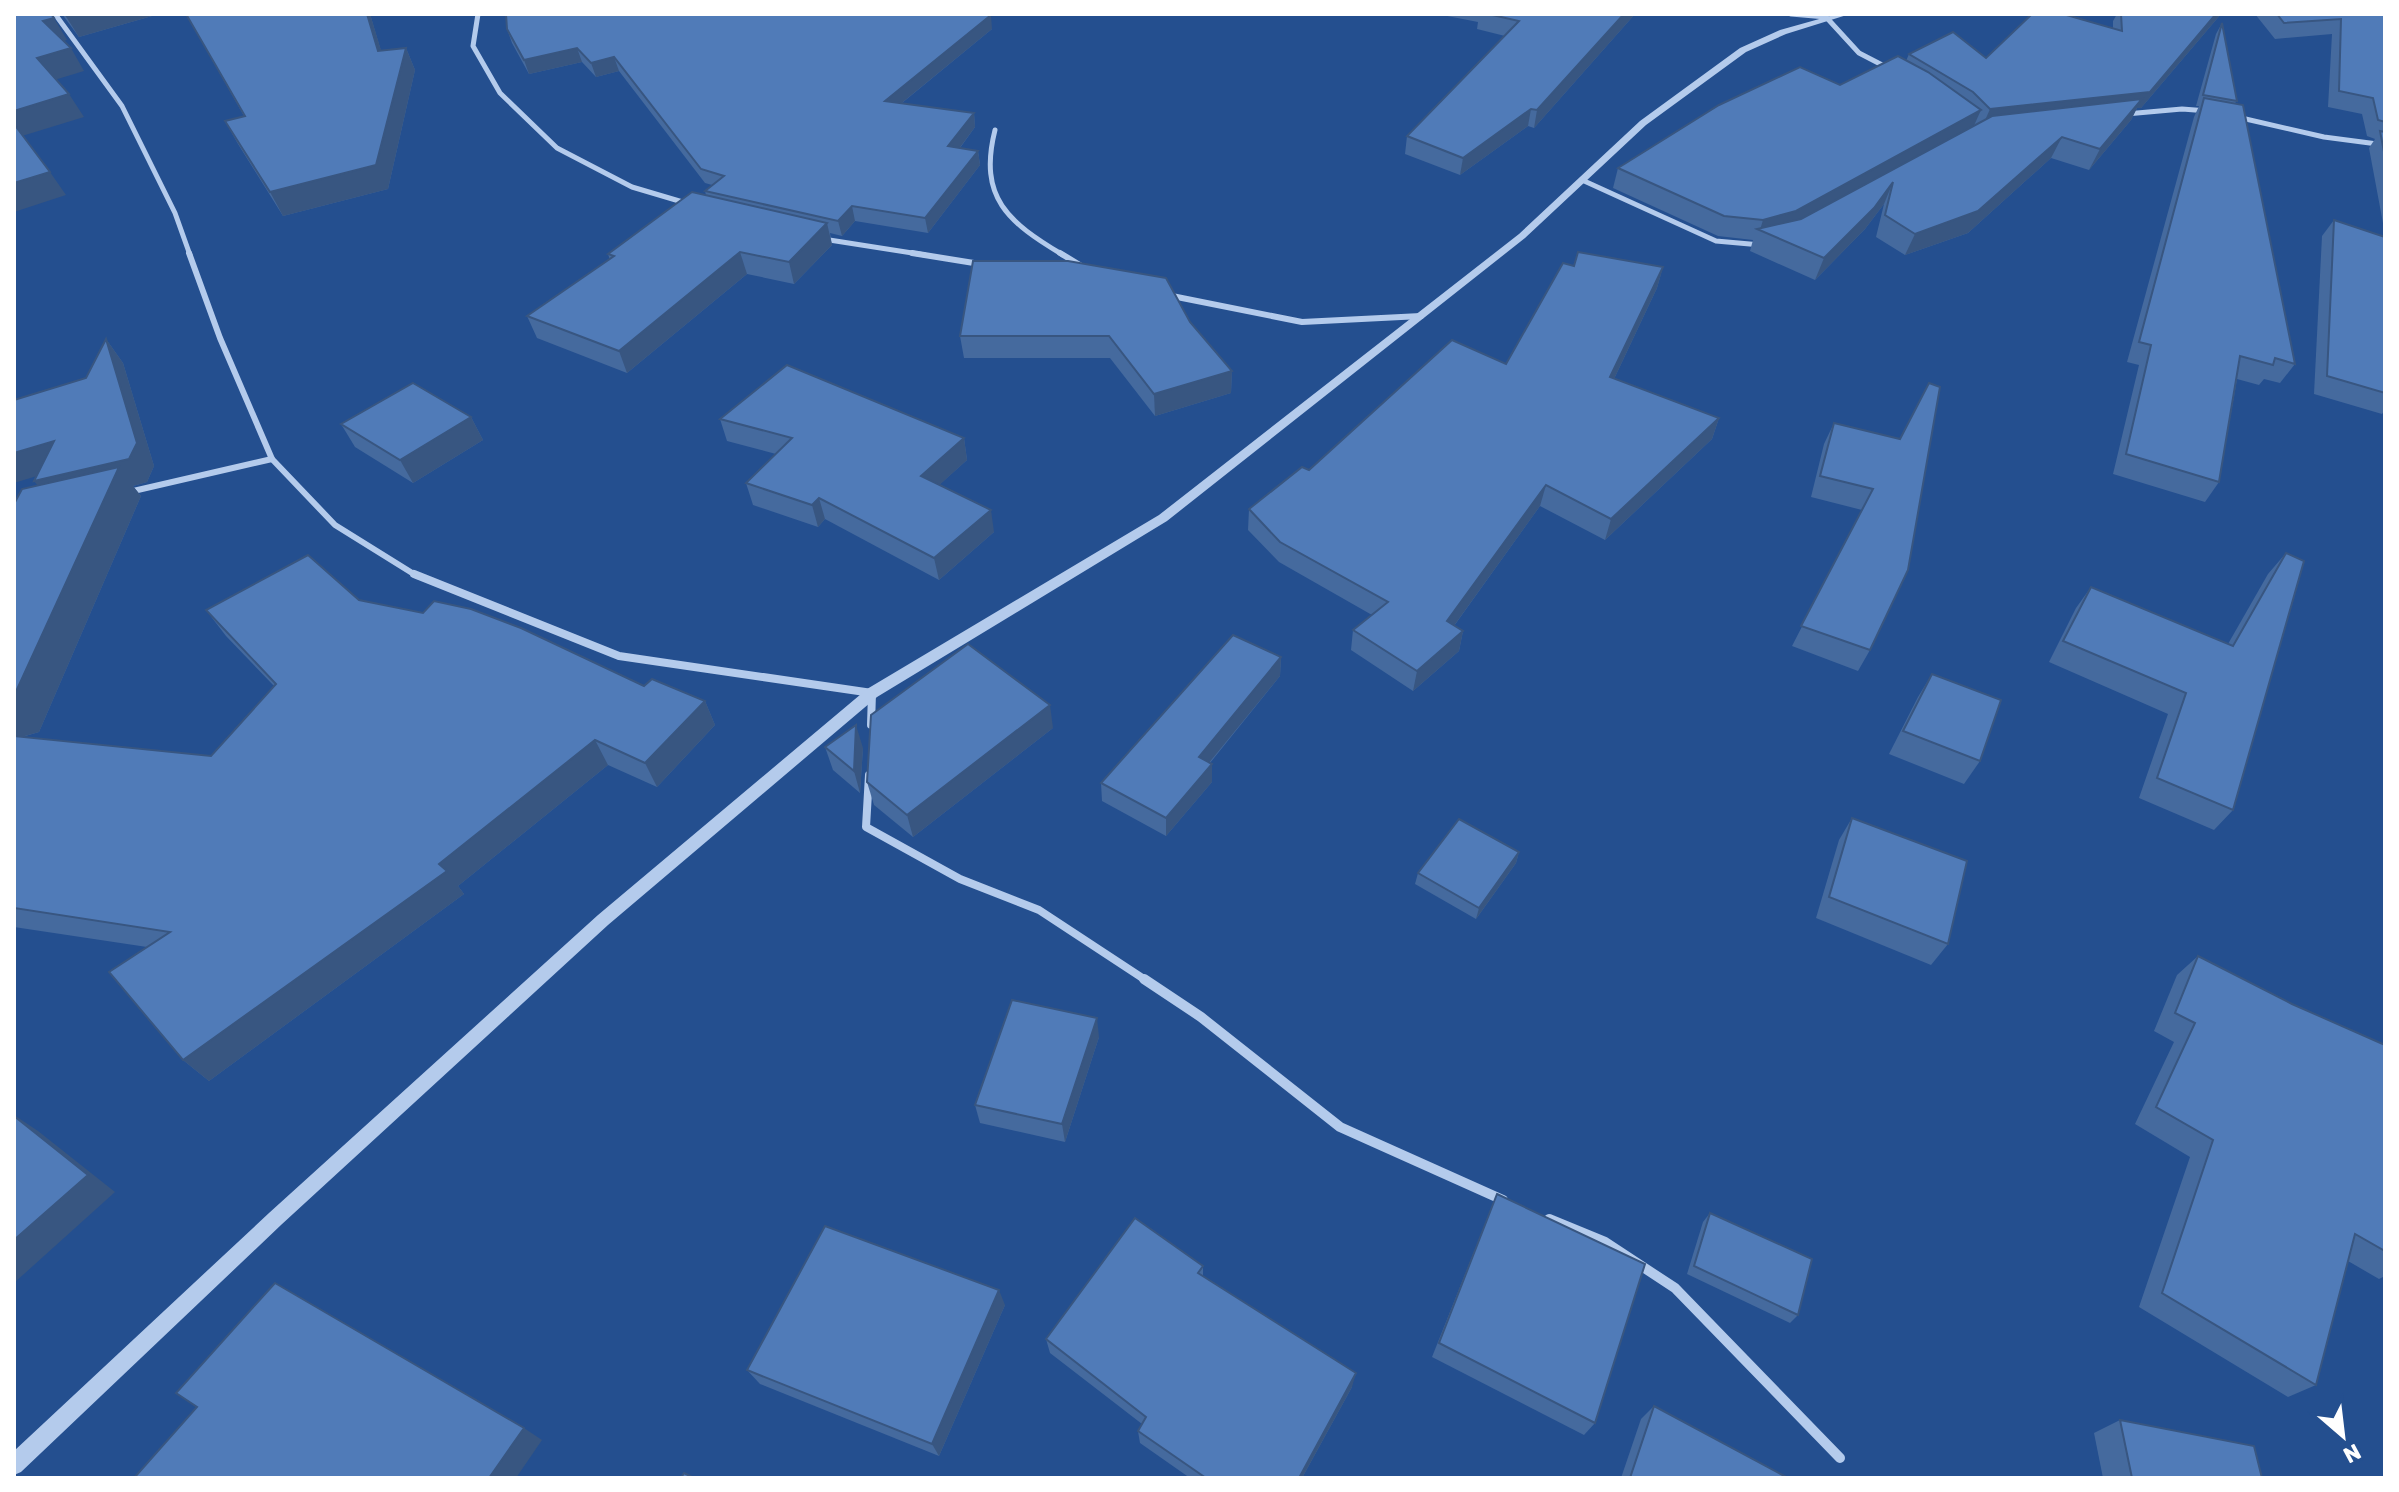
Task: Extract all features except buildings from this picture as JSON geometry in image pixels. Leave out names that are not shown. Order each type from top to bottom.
[{"type":"street","points":[[55,14],[122,106],[175,213],[220,338],[272,459],[335,525],[425,581],[619,656],[872,693]]},
{"type":"street","points":[[478,14],[473,46],[500,93],[557,148],[632,187],[698,207]]},
{"type":"street","points":[[1791,14],[1826,17],[1859,53],[1897,73]]},
{"type":"street","points":[[14,1465],[275,1219],[603,920],[872,693],[1163,518],[1522,236],[1643,123],[1743,50],[1826,17],[1846,14]]},
{"type":"street","points":[[2114,115],[2182,109],[2214,112]]},
{"type":"street","points":[[2228,115],[2324,137],[2385,145]]},
{"type":"street","points":[[995,130],[985,157],[990,193],[1039,241],[1087,269]]},
{"type":"street","points":[[1582,180],[1716,241],[1757,246],[1768,243]]},
{"type":"street","points":[[819,239],[996,267]]},
{"type":"street","points":[[1156,292],[1302,322],[1421,316]]},
{"type":"street","points":[[115,495],[272,459]]},
{"type":"street","points":[[870,737],[872,693]]},
{"type":"street","points":[[869,767],[866,827],[960,879],[1039,910],[1201,1017],[1340,1127],[1518,1206]]},
{"type":"street","points":[[1533,1212],[1605,1242],[1675,1288],[1840,1458]]}]
